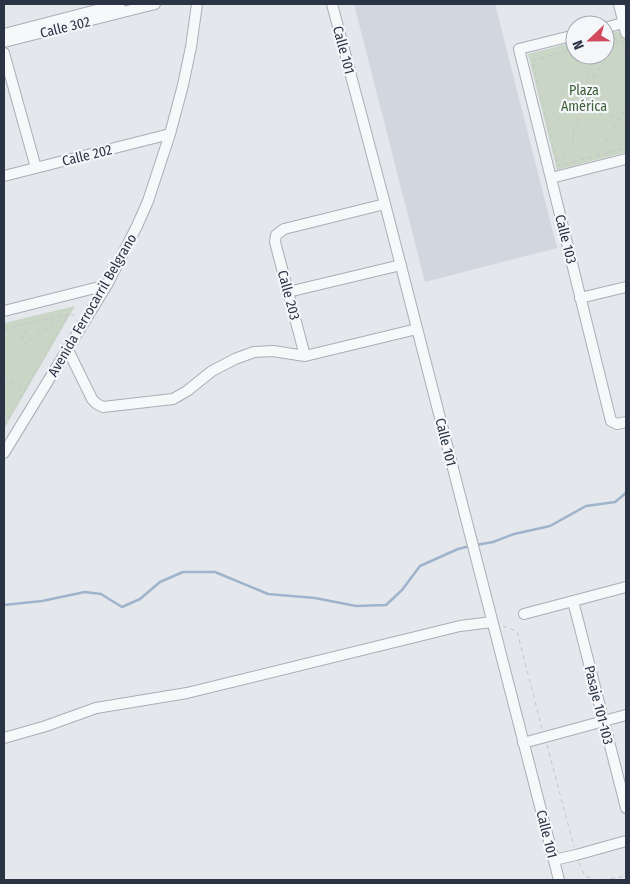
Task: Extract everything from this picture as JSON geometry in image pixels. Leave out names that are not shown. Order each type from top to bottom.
[{"type":"street","name":"Calle 302","points":[[4,34],[124,6],[156,4]]},
{"type":"street","name":"Avenida Ferrocarril Belgrano","points":[[4,453],[107,285],[127,248],[148,201],[170,134],[183,85],[197,4]]},
{"type":"street","name":"Calle 101","points":[[332,4],[559,880]]},
{"type":"street","points":[[619,4],[624,29]]},
{"type":"street","name":"Calle 302","points":[[4,42],[124,6]]},
{"type":"street","name":"Calle 103","points":[[565,38],[519,49],[611,421],[622,423]]},
{"type":"street","points":[[4,53],[36,168]]},
{"type":"street","name":"Calle 202","points":[[4,176],[170,134]]},
{"type":"street","points":[[551,178],[626,159]]},
{"type":"street","name":"Calle 203","points":[[305,356],[275,242],[276,235],[284,229],[385,204]]},
{"type":"street","points":[[288,292],[401,265]]},
{"type":"street","points":[[4,311],[107,285]]},
{"type":"street","points":[[580,298],[626,286]]},
{"type":"street","points":[[68,350],[92,398],[103,407],[173,399],[187,391],[212,371],[254,352],[273,351],[305,356],[418,330]]},
{"type":"street","points":[[524,614],[626,587]]},
{"type":"street","name":"Pasaje 101-103","points":[[573,601],[626,808]]},
{"type":"street","points":[[4,738],[46,726],[96,708],[187,693],[460,626],[492,622]]},
{"type":"street","points":[[524,743],[626,715]]},
{"type":"street","points":[[554,860],[626,841]]},
{"type":"path","points":[[624,29],[626,58]]},
{"type":"path","points":[[557,162],[573,144],[574,129],[579,122],[576,108],[589,85],[592,86],[596,81],[594,77],[624,29]]},
{"type":"path","points":[[565,52],[532,61],[558,166],[626,148]]},
{"type":"path","points":[[589,85],[586,82],[587,79],[594,77]]},
{"type":"path","points":[[582,97],[626,125]]},
{"type":"path","points":[[596,156],[626,109]]},
{"type":"path","points":[[4,329],[69,314]]},
{"type":"path","points":[[4,357],[69,314]]},
{"type":"path","points":[[4,426],[69,314]]},
{"type":"path","points":[[19,325],[21,330],[26,333],[24,338]]},
{"type":"path","points":[[21,330],[19,336],[24,338],[26,342]]},
{"type":"path","points":[[4,378],[25,389]]},
{"type":"path","points":[[492,622],[517,631],[576,855],[585,876],[596,880]]},
{"type":"path","points":[[603,880],[626,877]]},
{"type":"shaded area","points":[[354,4],[495,4],[557,248],[425,282]]},
{"type":"green space","name":"Plaza América","points":[[623,30],[626,44],[626,152],[557,170],[528,54],[565,45],[565,65],[615,65],[615,32]]},
{"type":"green space","points":[[75,306],[4,429],[4,323]]},
{"type":"waterway","points":[[476,545],[550,526],[586,506],[615,502],[626,493]]},
{"type":"waterway","points":[[4,605],[42,601],[85,592],[101,594],[122,607],[140,599],[160,582],[183,572],[215,572],[268,594],[315,598],[356,606],[386,605],[402,590],[420,566],[458,549],[470,546]]}]
